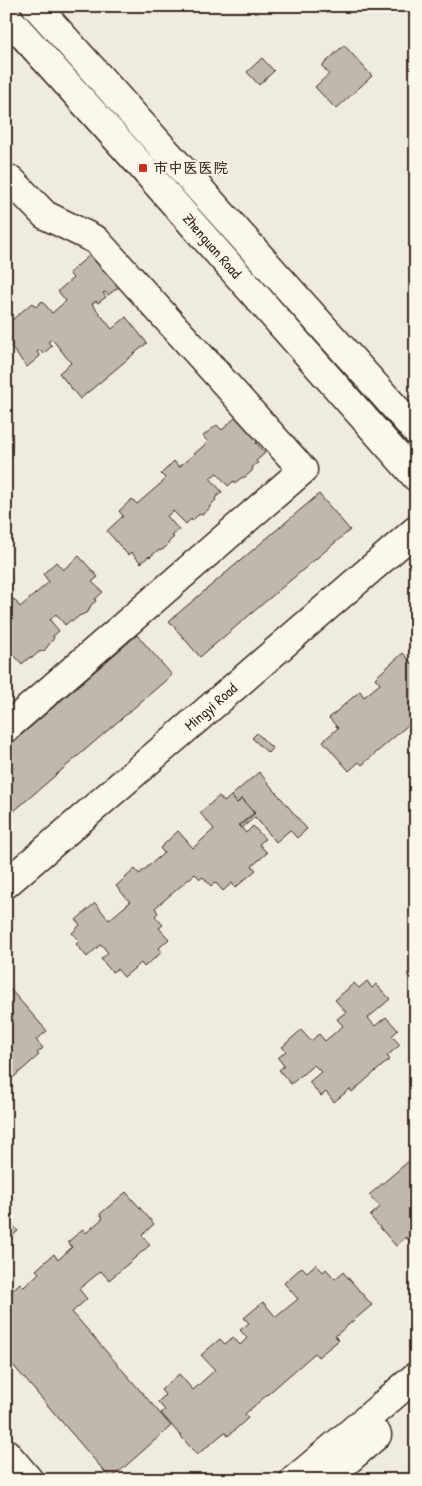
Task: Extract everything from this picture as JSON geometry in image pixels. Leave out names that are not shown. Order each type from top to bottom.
[{"type":"main road","name":"Zhenguan Road","points":[[36,6],[416,431]]},
{"type":"main road","name":"Zhenguan Road","points":[[6,16],[143,168],[416,478]]},
{"type":"main road","points":[[6,728],[303,470],[96,240],[45,215],[10,180]]},
{"type":"main road","name":"Mingyi Road","points":[[6,884],[416,530]]},
{"type":"main road","points":[[294,1480],[416,1376]]},
{"type":"main road","points":[[325,1480],[416,1401]]},
{"type":"main road","points":[[6,1453],[29,1480]]},
{"type":"building","points":[[344,45],[372,76],[336,109],[315,87],[329,74],[322,66]]},
{"type":"building","points":[[262,58],[274,71],[259,85],[247,72]]},
{"type":"building","points":[[91,254],[119,287],[108,295],[105,292],[103,293],[106,297],[98,303],[96,301],[92,304],[112,329],[126,317],[147,343],[80,399],[59,373],[71,363],[52,339],[48,342],[52,346],[43,354],[40,350],[37,352],[40,356],[27,367],[6,341],[6,325],[32,303],[36,307],[42,301],[52,313],[66,301],[58,291],[73,278],[69,273]]},
{"type":"building","points":[[214,347],[232,367],[225,373],[207,353]]},
{"type":"building","points":[[238,415],[259,440],[256,443],[265,453],[256,461],[258,463],[253,466],[252,471],[228,486],[217,473],[210,478],[222,492],[215,498],[216,500],[209,509],[186,524],[173,511],[167,516],[179,530],[172,536],[174,537],[166,547],[149,556],[141,563],[131,552],[128,555],[107,531],[123,516],[119,511],[132,499],[137,504],[166,479],[161,474],[174,461],[179,467],[208,442],[203,436],[217,425],[222,430]]},
{"type":"building","points":[[319,494],[350,530],[200,657],[169,621]]},
{"type":"building","points":[[79,556],[98,577],[92,582],[103,592],[95,599],[96,601],[91,605],[88,612],[65,625],[56,614],[50,620],[59,631],[53,636],[54,638],[44,651],[39,652],[32,658],[30,657],[22,664],[12,653],[9,656],[6,653],[6,605],[14,599],[20,607],[49,582],[43,574],[56,562],[63,570]]},
{"type":"building","points":[[137,635],[172,675],[6,818],[6,748]]},
{"type":"building","points":[[403,653],[412,664],[416,660],[416,733],[408,725],[362,765],[359,762],[349,771],[323,741],[338,728],[329,718],[360,691],[364,697],[380,684],[375,678]]},
{"type":"building","points":[[257,733],[272,748],[268,753],[252,738]]},
{"type":"building","points":[[259,772],[307,829],[297,838],[290,830],[276,842],[255,817],[242,828],[240,826],[255,813],[242,798],[237,803],[231,796]]},
{"type":"building","points":[[219,796],[224,802],[231,796],[237,803],[242,799],[254,813],[239,825],[246,833],[253,826],[265,839],[259,844],[267,853],[252,866],[256,870],[235,888],[232,883],[223,891],[215,882],[211,886],[203,877],[200,879],[195,874],[155,908],[158,913],[155,916],[163,925],[159,928],[169,939],[159,948],[162,952],[144,967],[141,963],[124,977],[117,969],[112,972],[101,959],[108,953],[101,944],[87,957],[76,944],[79,941],[72,933],[80,925],[76,920],[95,903],[109,920],[130,902],[116,886],[135,869],[139,874],[164,853],[160,848],[178,831],[193,848],[214,829],[200,813]]},
{"type":"building","points":[[367,981],[372,988],[376,984],[390,999],[368,1018],[375,1026],[386,1017],[398,1030],[392,1036],[400,1045],[387,1056],[390,1059],[352,1092],[350,1089],[334,1102],[326,1092],[321,1096],[309,1082],[321,1072],[314,1065],[291,1084],[279,1070],[284,1066],[278,1058],[286,1051],[282,1047],[301,1030],[311,1041],[319,1034],[325,1041],[343,1026],[337,1019],[346,1012],[335,1000],[354,983],[359,988]]},
{"type":"building","points":[[10,989],[47,1031],[36,1040],[43,1048],[37,1053],[39,1055],[6,1084],[6,992]]},
{"type":"building","points":[[416,1155],[416,1246],[414,1248],[406,1237],[396,1246],[370,1216],[380,1207],[369,1195]]},
{"type":"building","points":[[126,1192],[154,1224],[142,1235],[150,1245],[109,1280],[101,1271],[79,1289],[87,1299],[72,1312],[171,1426],[111,1479],[6,1357],[6,1296],[20,1283],[24,1287],[39,1273],[36,1270],[54,1254],[58,1260],[72,1247],[68,1242],[83,1229],[86,1233],[103,1218],[100,1214]]},
{"type":"building","points":[[6,1218],[18,1231],[6,1241]]},
{"type":"building","points":[[316,1264],[323,1272],[326,1269],[335,1279],[343,1272],[372,1305],[335,1336],[339,1340],[318,1357],[315,1353],[245,1414],[248,1418],[228,1436],[225,1432],[197,1455],[161,1413],[165,1410],[158,1402],[165,1395],[161,1390],[179,1374],[193,1390],[215,1370],[201,1355],[220,1339],[225,1344],[233,1337],[240,1345],[247,1338],[240,1330],[249,1323],[244,1318],[263,1302],[276,1317],[298,1299],[284,1283],[302,1267],[307,1272]]},
{"type":"place","name":"市中医医院","points":[[143,168]]}]
